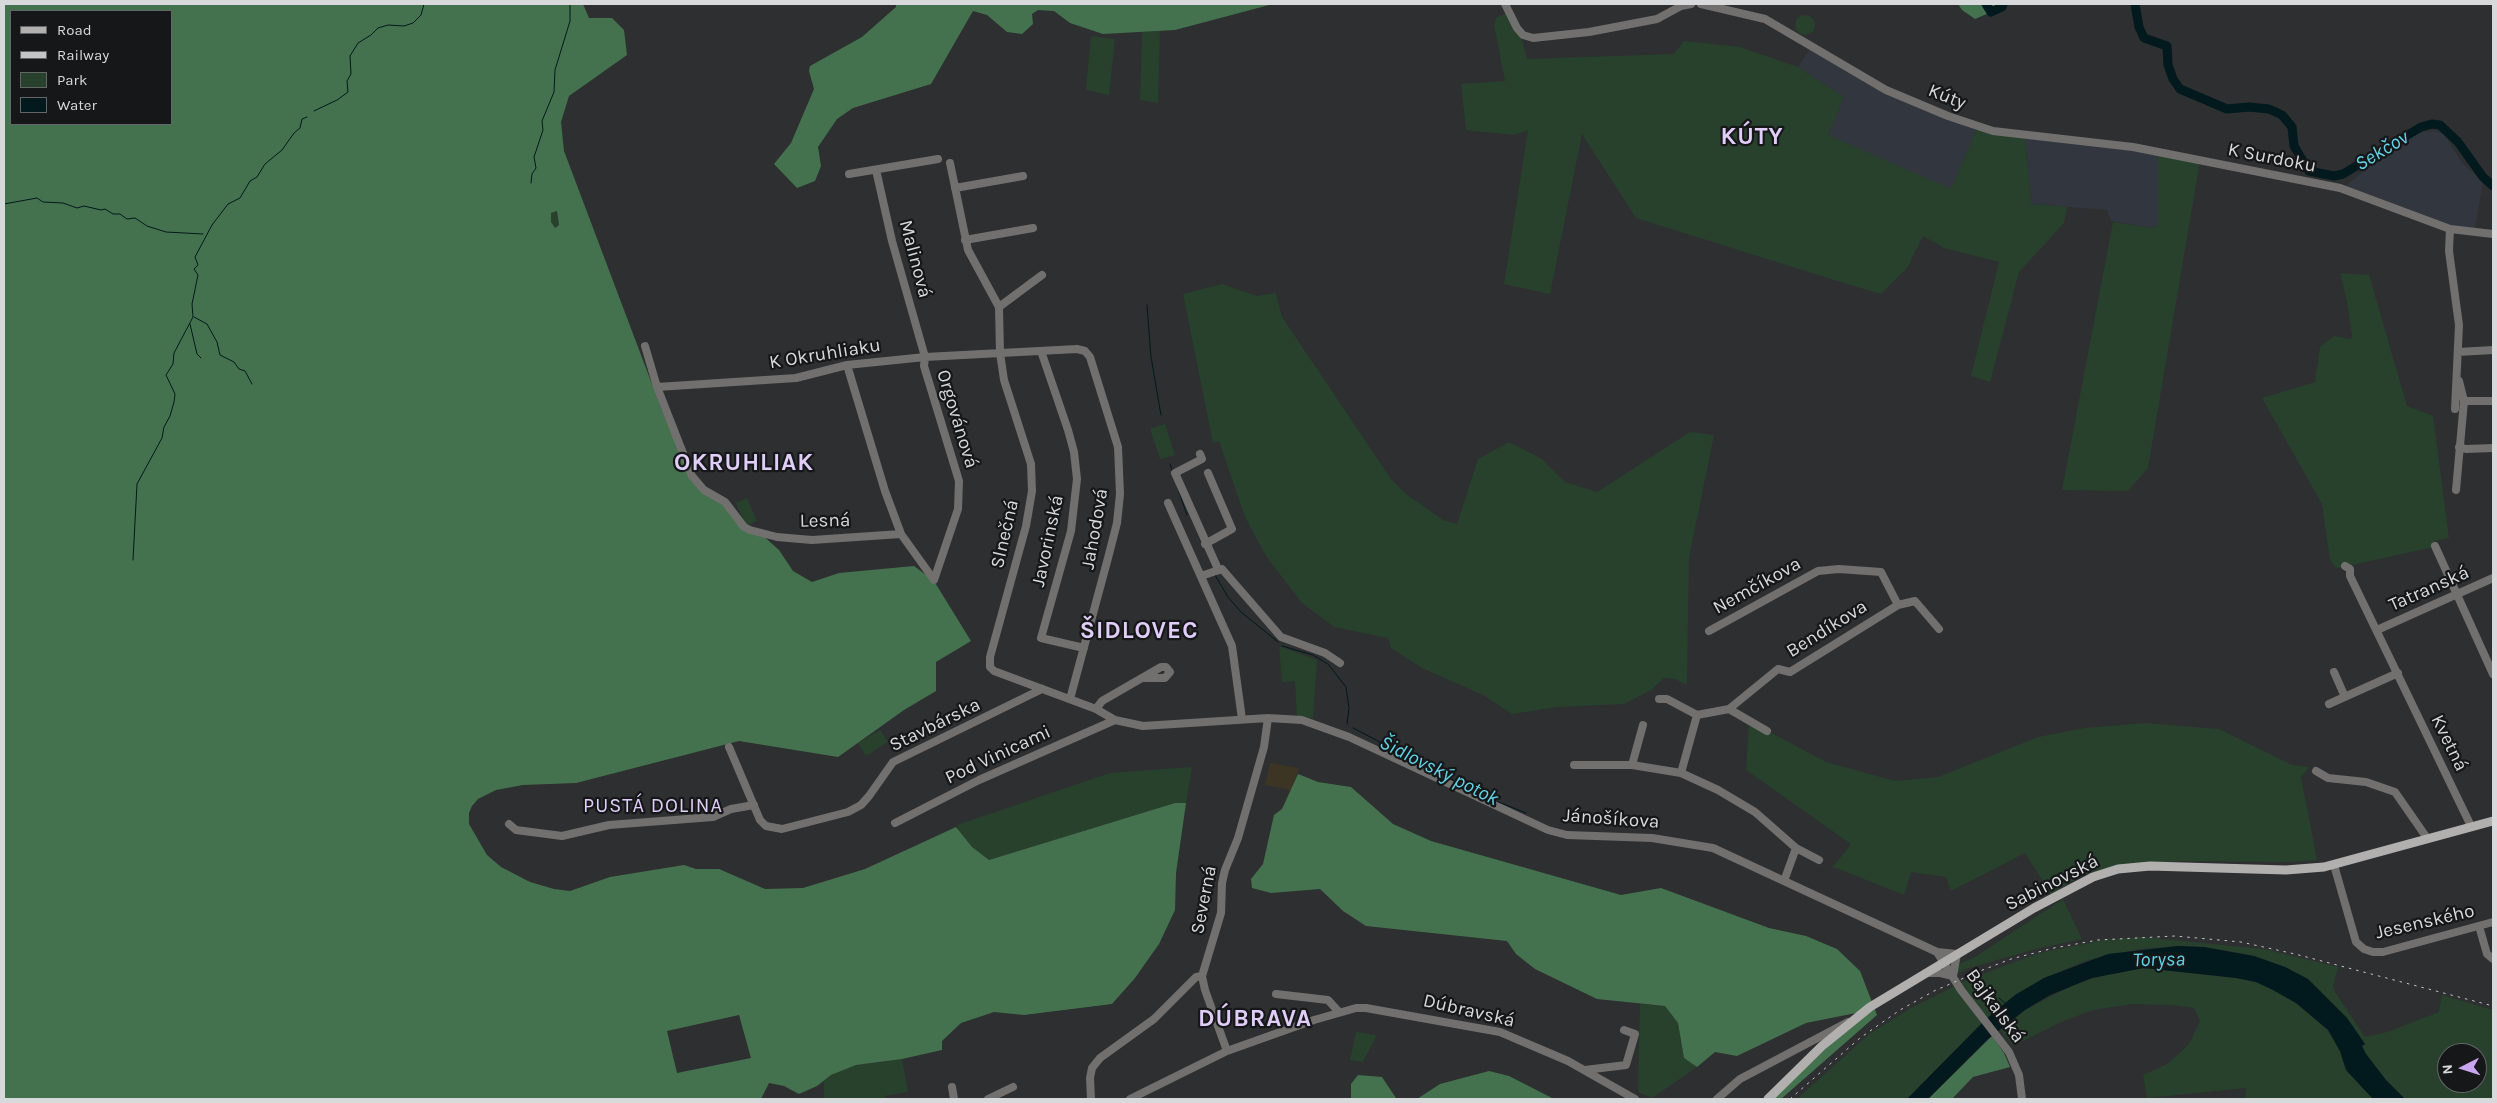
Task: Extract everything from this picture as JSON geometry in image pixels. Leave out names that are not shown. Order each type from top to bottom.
[{"type":"main road","name":"Sabinovská","points":[[1768,1099],[1822,1046],[1854,1018],[1957,954],[2068,889],[2112,870],[2150,866],[2286,870],[2334,865],[2493,821]]},
{"type":"street","points":[[1505,4],[1512,21],[1520,32],[1533,38],[1589,32],[1657,19],[1677,8],[1691,4]]},
{"type":"street","name":"Kúty","points":[[1700,4],[1765,19],[1886,90],[1993,131],[2040,138],[2133,147],[2201,160]]},
{"type":"street","points":[[849,174],[938,159]]},
{"type":"street","name":"K Surdoku","points":[[2201,160],[2340,188],[2450,229],[2493,234]]},
{"type":"street","points":[[950,162],[965,240],[999,307],[1042,275]]},
{"type":"street","name":"Malinová","points":[[876,170],[892,241],[925,357]]},
{"type":"street","points":[[955,188],[1023,176]]},
{"type":"street","points":[[965,240],[1033,228]]},
{"type":"street","points":[[2450,229],[2449,251],[2459,325],[2455,409]]},
{"type":"street","name":"Slnečná","points":[[999,307],[1000,353],[1004,380],[1031,464],[1032,491],[1026,526],[990,662],[994,671],[1042,689]]},
{"type":"street","points":[[645,346],[657,387]]},
{"type":"street","name":"Jahodová","points":[[1040,351],[1077,349],[1085,351],[1090,357],[1118,447],[1120,477],[1117,523],[1070,699]]},
{"type":"street","points":[[2458,352],[2493,350]]},
{"type":"street","name":"K Okruhliaku","points":[[657,387],[796,378],[847,365],[925,357],[1040,351]]},
{"type":"street","name":"Javorinská","points":[[1040,351],[1068,430],[1074,452],[1076,479],[1071,531],[1041,638],[1084,648]]},
{"type":"street","name":"Orgovánová","points":[[901,534],[934,580],[958,509],[959,481],[924,366],[925,357]]},
{"type":"street","points":[[847,365],[885,491],[901,534]]},
{"type":"street","points":[[2456,490],[2466,401],[2458,374]]},
{"type":"street","name":"Lesná","points":[[657,387],[692,476],[704,490],[725,502],[744,526],[750,530],[777,537],[812,540],[901,534]]},
{"type":"street","points":[[2466,401],[2493,401]]},
{"type":"street","points":[[2460,447],[2466,449],[2493,448]]},
{"type":"street","points":[[1200,454],[1202,459],[1175,473],[1205,544],[1218,569]]},
{"type":"street","points":[[1205,544],[1232,529],[1208,473]]},
{"type":"street","points":[[1042,689],[1096,709],[1115,720],[1143,726],[1242,719],[1232,646],[1168,503]]},
{"type":"street","points":[[2435,546],[2493,674]]},
{"type":"street","name":"Kvetná","points":[[2345,566],[2350,569],[2350,576],[2470,826]]},
{"type":"street","points":[[1200,576],[1222,569],[1281,637],[1325,653],[1340,663]]},
{"type":"street","name":"Nemčíkova","points":[[1709,631],[1818,570],[1839,569],[1880,572],[1898,605]]},
{"type":"street","name":"Tatranská","points":[[2377,630],[2493,578]]},
{"type":"street","points":[[1898,605],[1915,601],[1938,629]]},
{"type":"street","name":"Bendíkova","points":[[1697,715],[1729,708],[1778,669],[1790,672],[1898,605]]},
{"type":"street","points":[[2334,672],[2345,697]]},
{"type":"street","points":[[2329,704],[2398,673]]},
{"type":"street","points":[[1096,709],[1102,701],[1142,678]]},
{"type":"street","name":"Stavbárska","points":[[1018,702],[1032,685]]},
{"type":"street","name":"Stavbárska","points":[[729,747],[760,820],[766,826],[782,829],[848,812],[860,805],[869,796],[887,766],[893,762],[1042,689]]},
{"type":"street","points":[[1658,699],[1667,699],[1697,715],[1681,773]]},
{"type":"street","points":[[1729,708],[1766,731]]},
{"type":"street","name":"Severná","points":[[1202,976],[1221,913],[1222,883],[1225,870],[1238,838],[1264,747],[1268,718]]},
{"type":"street","name":"Jánošíkova","points":[[1242,719],[1302,720],[1326,728],[1548,830],[1567,835],[1652,838],[1713,848],[1937,952]]},
{"type":"street","name":"Pod Vinicami","points":[[895,822],[979,780],[1115,720]]},
{"type":"street","points":[[1632,765],[1643,725]]},
{"type":"street","points":[[1574,765],[1632,765],[1681,773],[1718,790],[1755,812],[1796,848],[1819,860]]},
{"type":"street","points":[[2316,771],[2328,778],[2366,782],[2395,792],[2427,838]]},
{"type":"street","points":[[509,824],[513,828],[522,831],[562,836],[609,825],[713,817],[731,809],[754,806]]},
{"type":"street","points":[[1784,881],[1796,848]]},
{"type":"street","name":"Jesenského","points":[[2334,865],[2356,942],[2364,949],[2373,952],[2383,952],[2493,922]]},
{"type":"street","points":[[2479,926],[2487,954],[2493,959]]},
{"type":"street","points":[[1924,974],[1940,972],[1953,976],[1957,954],[1937,952]]},
{"type":"street","points":[[1937,952],[1944,963]]},
{"type":"street","name":"Bajkalská","points":[[1944,963],[1997,1034],[2014,1063],[2022,1099]]},
{"type":"street","points":[[1092,1099],[1090,1078],[1092,1068],[1100,1058],[1154,1020],[1196,977],[1202,976],[1205,990],[1227,1051]]},
{"type":"street","points":[[1276,994],[1328,1000],[1339,1012]]},
{"type":"street","name":"Dúbravská","points":[[1130,1099],[1227,1051],[1339,1012],[1366,1008],[1500,1032],[1524,1041],[1585,1070],[1635,1099]]},
{"type":"street","points":[[1717,1099],[1740,1079],[1854,1018]]},
{"type":"street","points":[[1585,1070],[1626,1065],[1634,1034],[1624,1030]]},
{"type":"street","points":[[952,1087],[954,1099]]},
{"type":"street","points":[[988,1099],[1013,1087]]},
{"type":"shaded area","points":[[1810,49],[1904,100],[1978,127],[1951,190],[1828,135],[1844,97],[1798,67]]},
{"type":"shaded area","points":[[2433,131],[2444,134],[2462,163],[2483,182],[2474,234],[2341,190],[2370,166],[2417,133]]},
{"type":"shaded area","points":[[2025,137],[2158,153],[2158,226],[2151,228],[2111,221],[2107,210],[2031,204]]},
{"type":"shaded area","points":[[1270,763],[1299,768],[1291,790],[1265,785]]},
{"type":"green space","points":[[4,4],[583,4],[589,18],[612,18],[624,30],[627,55],[569,96],[561,122],[564,151],[661,408],[692,482],[724,503],[743,527],[760,533],[779,550],[793,571],[812,582],[839,573],[914,566],[934,581],[971,641],[936,662],[936,691],[904,710],[838,757],[739,741],[576,783],[523,785],[496,790],[478,799],[472,806],[469,813],[469,824],[487,855],[501,867],[530,882],[554,889],[570,891],[610,877],[684,865],[696,869],[719,869],[765,889],[803,888],[865,869],[956,827],[972,847],[989,860],[1175,803],[1186,803],[1176,873],[1175,910],[1159,944],[1135,978],[1112,1004],[1024,1015],[994,1012],[961,1023],[942,1041],[942,1050],[902,1059],[856,1065],[831,1075],[817,1086],[799,1094],[784,1086],[769,1083],[761,1099],[4,1099]],"holes":[[[557,211],[559,225],[555,228],[551,222],[551,213]],[[739,1015],[751,1058],[677,1073],[667,1031]]]},
{"type":"green space","points":[[896,4],[1273,4],[1175,30],[1103,34],[1070,23],[1054,11],[1038,10],[1032,14],[1033,24],[1022,34],[1007,32],[987,15],[973,11],[931,84],[853,108],[837,119],[818,147],[821,166],[815,181],[797,188],[774,164],[791,143],[814,89],[809,71],[810,66],[862,37],[896,7]]},
{"type":"green space","points":[[1958,4],[2010,4],[1975,19],[1962,10]]},
{"type":"green space","points":[[1507,12],[1520,33],[1527,59],[1674,54],[1684,41],[1740,47],[1798,67],[1844,97],[1828,135],[1951,189],[1978,127],[2025,137],[2031,204],[2067,207],[2064,223],[2019,272],[1990,382],[1971,376],[1999,262],[1944,248],[1923,236],[1907,268],[1881,294],[1847,284],[1636,218],[1582,134],[1550,294],[1504,284],[1528,130],[1514,135],[1466,130],[1461,84],[1505,81],[1494,25],[1496,18]]},
{"type":"green space","points":[[1805,15],[1812,18],[1815,25],[1812,32],[1805,35],[1798,32],[1795,25],[1798,18]]},
{"type":"green space","points":[[1160,31],[1158,103],[1140,100],[1142,32]]},
{"type":"green space","points":[[1091,36],[1115,39],[1109,95],[1086,90]]},
{"type":"green space","points":[[2158,153],[2200,161],[2148,468],[2128,491],[2062,490],[2113,222],[2151,228],[2158,226]]},
{"type":"green space","points":[[557,211],[559,225],[554,228],[551,222],[551,213]]},
{"type":"green space","points":[[2340,273],[2369,275],[2407,406],[2433,416],[2449,538],[2434,541],[2434,547],[2338,568],[2330,560],[2322,504],[2262,398],[2315,382],[2320,347],[2334,336],[2351,339],[2346,297]]},
{"type":"green space","points":[[1222,284],[1257,296],[1276,293],[1282,317],[1391,479],[1406,494],[1443,520],[1457,524],[1478,459],[1509,442],[1542,459],[1565,482],[1597,492],[1690,432],[1714,435],[1689,558],[1687,685],[1675,679],[1664,678],[1651,690],[1624,704],[1557,707],[1512,714],[1483,695],[1422,668],[1391,648],[1388,638],[1334,627],[1302,603],[1266,556],[1245,517],[1219,441],[1213,443],[1183,294]]},
{"type":"green space","points":[[1165,424],[1175,455],[1160,459],[1150,429]]},
{"type":"green space","points":[[747,498],[757,521],[746,526],[736,503]]},
{"type":"green space","points":[[1279,646],[1317,660],[1313,718],[1297,717],[1295,681],[1282,682]]},
{"type":"green space","points":[[1749,721],[1826,762],[1895,781],[1938,777],[2038,737],[2084,728],[2147,723],[2219,729],[2292,765],[2309,767],[2301,777],[2317,860],[2292,862],[2180,861],[2123,864],[2083,875],[2051,894],[2025,853],[1951,891],[1946,877],[1911,872],[1904,895],[1832,868],[1851,844],[1746,770]]},
{"type":"green space","points":[[880,730],[888,742],[866,756],[858,743]]},
{"type":"green space","points":[[1192,767],[1186,803],[1175,803],[989,860],[972,847],[958,830],[957,825],[1110,773]]},
{"type":"green space","points":[[1298,774],[1318,782],[1351,787],[1393,824],[1431,841],[1621,895],[1661,888],[1769,928],[1806,936],[1837,949],[1860,971],[1877,1015],[1781,1099],[1772,1099],[1866,1011],[1806,1023],[1737,1056],[1715,1052],[1697,1067],[1684,1058],[1678,1023],[1665,1006],[1597,999],[1535,969],[1516,954],[1507,941],[1366,926],[1343,911],[1320,889],[1271,893],[1252,888],[1251,879],[1263,864],[1274,815],[1282,809]]},
{"type":"green space","points":[[2063,899],[2082,939],[2032,950],[1966,969],[1956,975],[1959,964],[1975,957]]},
{"type":"green space","points":[[2141,937],[2264,949],[2338,967],[2333,986],[2335,992],[2365,1037],[2387,1032],[2439,1012],[2442,995],[2493,1010],[2493,1099],[2405,1099],[2386,1080],[2366,1054],[2362,1046],[2365,1044],[2347,1018],[2308,979],[2285,967],[2254,956],[2204,947],[2178,946],[2140,949],[2088,960],[2044,978],[2015,995],[1986,1019],[1907,1099],[1797,1099],[1868,1035],[1911,1008],[1969,979],[2039,953],[2104,940]]},
{"type":"green space","points":[[2144,968],[2256,982],[2296,1003],[2328,1030],[2340,1051],[2346,1070],[2373,1099],[2245,1099],[2246,1088],[2147,1098],[2143,1075],[2169,1063],[2189,1044],[2200,1021],[2194,1008],[2173,1005],[2132,1004],[2093,1010],[2059,1023],[2013,1046],[2000,1030],[2025,1010],[2075,984],[2122,970]]},
{"type":"green space","points":[[1640,1004],[1665,1006],[1678,1023],[1684,1058],[1697,1067],[1652,1098],[1638,1092]]},
{"type":"green space","points":[[1356,1032],[1377,1035],[1363,1062],[1350,1060]]},
{"type":"green space","points":[[1992,1036],[2004,1053],[2010,1067],[1973,1077],[1952,1099],[1928,1099]]},
{"type":"green space","points":[[902,1059],[908,1092],[885,1096],[885,1099],[824,1099],[824,1081],[831,1075],[856,1065]]},
{"type":"green space","points":[[1489,1071],[1509,1076],[1554,1099],[1417,1099],[1440,1084]]},
{"type":"green space","points":[[1358,1075],[1382,1077],[1396,1098],[1412,1099],[1351,1099],[1351,1084]]},
{"type":"water","name":"Torysa","points":[[2178,946],[2204,947],[2254,956],[2285,967],[2308,979],[2347,1018],[2365,1044],[2362,1046],[2366,1054],[2386,1080],[2405,1099],[2373,1099],[2346,1070],[2340,1051],[2328,1030],[2296,1003],[2273,990],[2256,982],[2236,978],[2144,968],[2092,978],[2050,995],[2025,1010],[1988,1039],[1928,1099],[1907,1099],[1986,1019],[2015,995],[2044,978],[2108,954]]},
{"type":"waterway","points":[[314,111],[337,100],[348,92],[347,81],[351,74],[350,56],[358,43],[378,28],[388,25],[404,26],[413,23],[421,15],[424,4]]},
{"type":"waterway","points":[[531,183],[532,174],[536,168],[534,157],[543,130],[542,121],[554,92],[555,70],[570,21],[570,4]]},
{"type":"waterway","name":"Sekčov","points":[[1986,4],[1991,12],[2002,7],[2003,4]]},
{"type":"waterway","name":"Sekčov","points":[[2135,4],[2139,27],[2144,38],[2167,46],[2168,65],[2173,79],[2180,89],[2227,109],[2249,107],[2269,109],[2282,115],[2292,127],[2294,146],[2309,171],[2334,176],[2343,174],[2421,127],[2432,124],[2440,125],[2458,142],[2483,177],[2493,186]]},
{"type":"waterway","points":[[133,560],[137,484],[162,438],[164,427],[174,402],[175,394],[166,375],[173,364],[174,353],[193,317],[192,304],[198,275],[194,269],[198,265],[195,257],[212,225],[228,204],[240,198],[250,181],[257,177],[265,164],[282,150],[300,128],[302,119],[307,117]]},
{"type":"waterway","points":[[4,204],[37,198],[43,202],[63,203],[77,208],[84,206],[101,210],[105,209],[113,214],[120,214],[127,219],[135,218],[147,226],[166,232],[203,234]]},
{"type":"waterway","name":"Šidlovský potok","points":[[1147,305],[1151,357],[1161,415]]},
{"type":"waterway","points":[[194,317],[207,324],[217,342],[220,355],[234,362],[239,369],[245,371],[252,384]]},
{"type":"waterway","points":[[190,324],[197,354],[201,358]]},
{"type":"waterway","name":"Šidlovský potok","points":[[1170,464],[1172,470]]},
{"type":"waterway","name":"Šidlovský potok","points":[[1177,486],[1187,515]]},
{"type":"waterway","name":"Šidlovský potok","points":[[1215,575],[1228,597],[1241,612],[1278,642]]},
{"type":"waterway","name":"Šidlovský potok","points":[[1282,646],[1313,655],[1328,664],[1346,687],[1349,708],[1347,724]]},
{"type":"waterway","name":"Šidlovský potok","points":[[1353,728],[1486,797],[1526,813]]},
{"type":"waterway","name":"Šidlovský potok","points":[[1588,820],[1612,815]]},
{"type":"waterway","name":"Šidlovský potok","points":[[1564,821],[1581,821]]},
{"type":"waterway","name":"Šidlovský potok","points":[[1970,977],[1996,996]]},
{"type":"waterway","name":"Šidlovský potok","points":[[1999,998],[2006,1004]]},
{"type":"railway","points":[[1790,1099],[1860,1038],[1900,1010],[1934,991],[2011,959],[2054,948],[2098,940],[2175,936],[2241,942],[2295,954],[2493,1006]]},
{"type":"district","name":"KÚTY","points":[[1752,137]]},
{"type":"district","name":"OKRUHLIAK","points":[[744,463]]},
{"type":"district","name":"ŠIDLOVEC","points":[[1139,631]]},
{"type":"district","name":"PUSTÁ DOLINA","points":[[653,806]]},
{"type":"district","name":"DÚBRAVA","points":[[1255,1019]]}]
